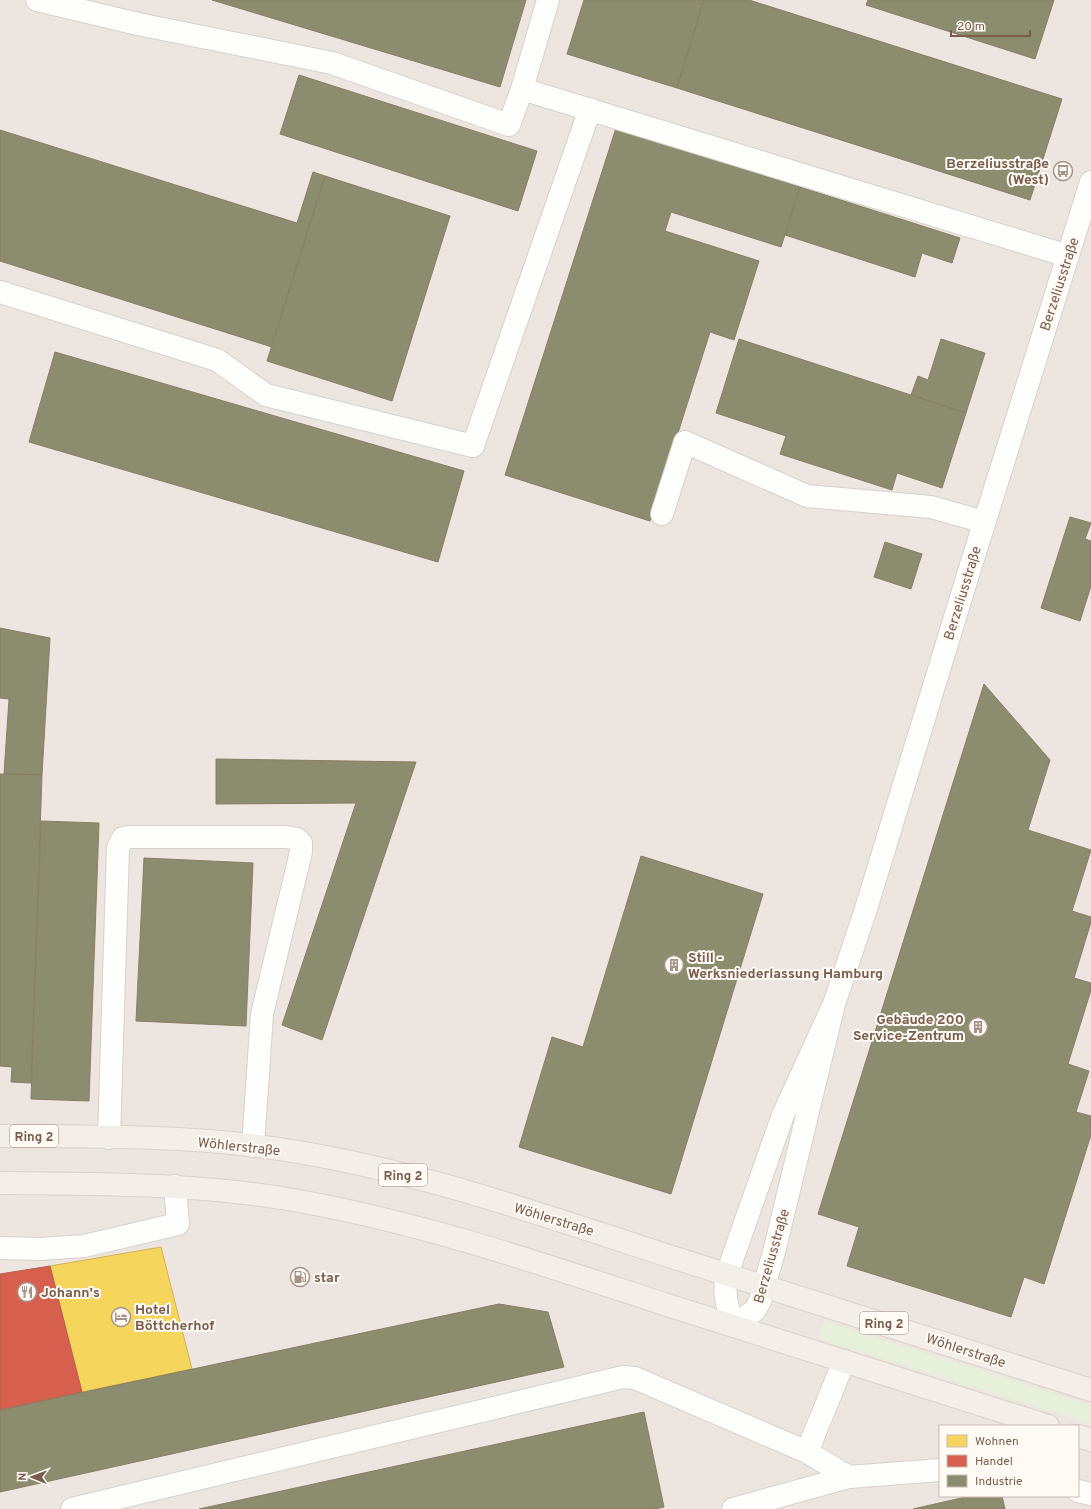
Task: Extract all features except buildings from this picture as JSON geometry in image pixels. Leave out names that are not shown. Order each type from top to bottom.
[{"type":"main road","name":"Wöhlerstraße","points":[[0,1136],[194,1141],[253,1146],[353,1163],[453,1188],[1091,1390]]},
{"type":"main road","points":[[0,1183],[175,1186],[248,1193],[293,1200],[398,1222],[455,1238],[1045,1425]]},
{"type":"main road","points":[[1079,1436],[1091,1440]]},
{"type":"street","points":[[37,0],[138,24],[332,62],[509,125],[522,89],[548,0]]},
{"type":"street","points":[[522,89],[1068,256]]},
{"type":"street","points":[[0,292],[217,360],[266,394],[473,446],[590,110]]},
{"type":"street","name":"Berzeliusstraße","points":[[834,1004],[783,1115],[727,1274],[724,1286],[725,1294],[734,1326],[755,1310],[760,1301],[834,1004],[867,905],[984,522],[1091,182]]},
{"type":"street","points":[[662,514],[685,442],[807,496],[931,507],[984,522]]},
{"type":"street","points":[[109,1138],[118,848],[121,841],[123,838],[128,836],[286,837],[297,839],[301,843],[301,852],[262,1014],[253,1146]]},
{"type":"street","points":[[0,1248],[41,1249],[84,1246],[178,1224],[175,1186]]},
{"type":"street","points":[[807,1452],[844,1361]]},
{"type":"street","points":[[72,1509],[624,1377],[635,1378],[807,1452],[849,1477]]},
{"type":"street","points":[[733,1509],[849,1477],[939,1470]]},
{"type":"street","points":[[1079,1491],[1091,1494]]},
{"type":"shaded area","points":[[0,0],[1091,0],[1091,1509],[0,1509]]},
{"type":"green space","points":[[823,1321],[1091,1405],[1091,1424],[819,1339]]},
{"type":"place","name":"Berzeliusstraße (West)","points":[[1063,171]]},
{"type":"place","name":"Still - Werksniederlassung Hamburg","points":[[674,965]]},
{"type":"place","name":"Gebäude 200 Service-Zentrum","points":[[978,1027]]},
{"type":"place","name":"star","points":[[300,1277]]},
{"type":"place","name":"Johann's","points":[[27,1292]]},
{"type":"place","name":"Hotel Böttcherhof","points":[[121,1317]]}]
